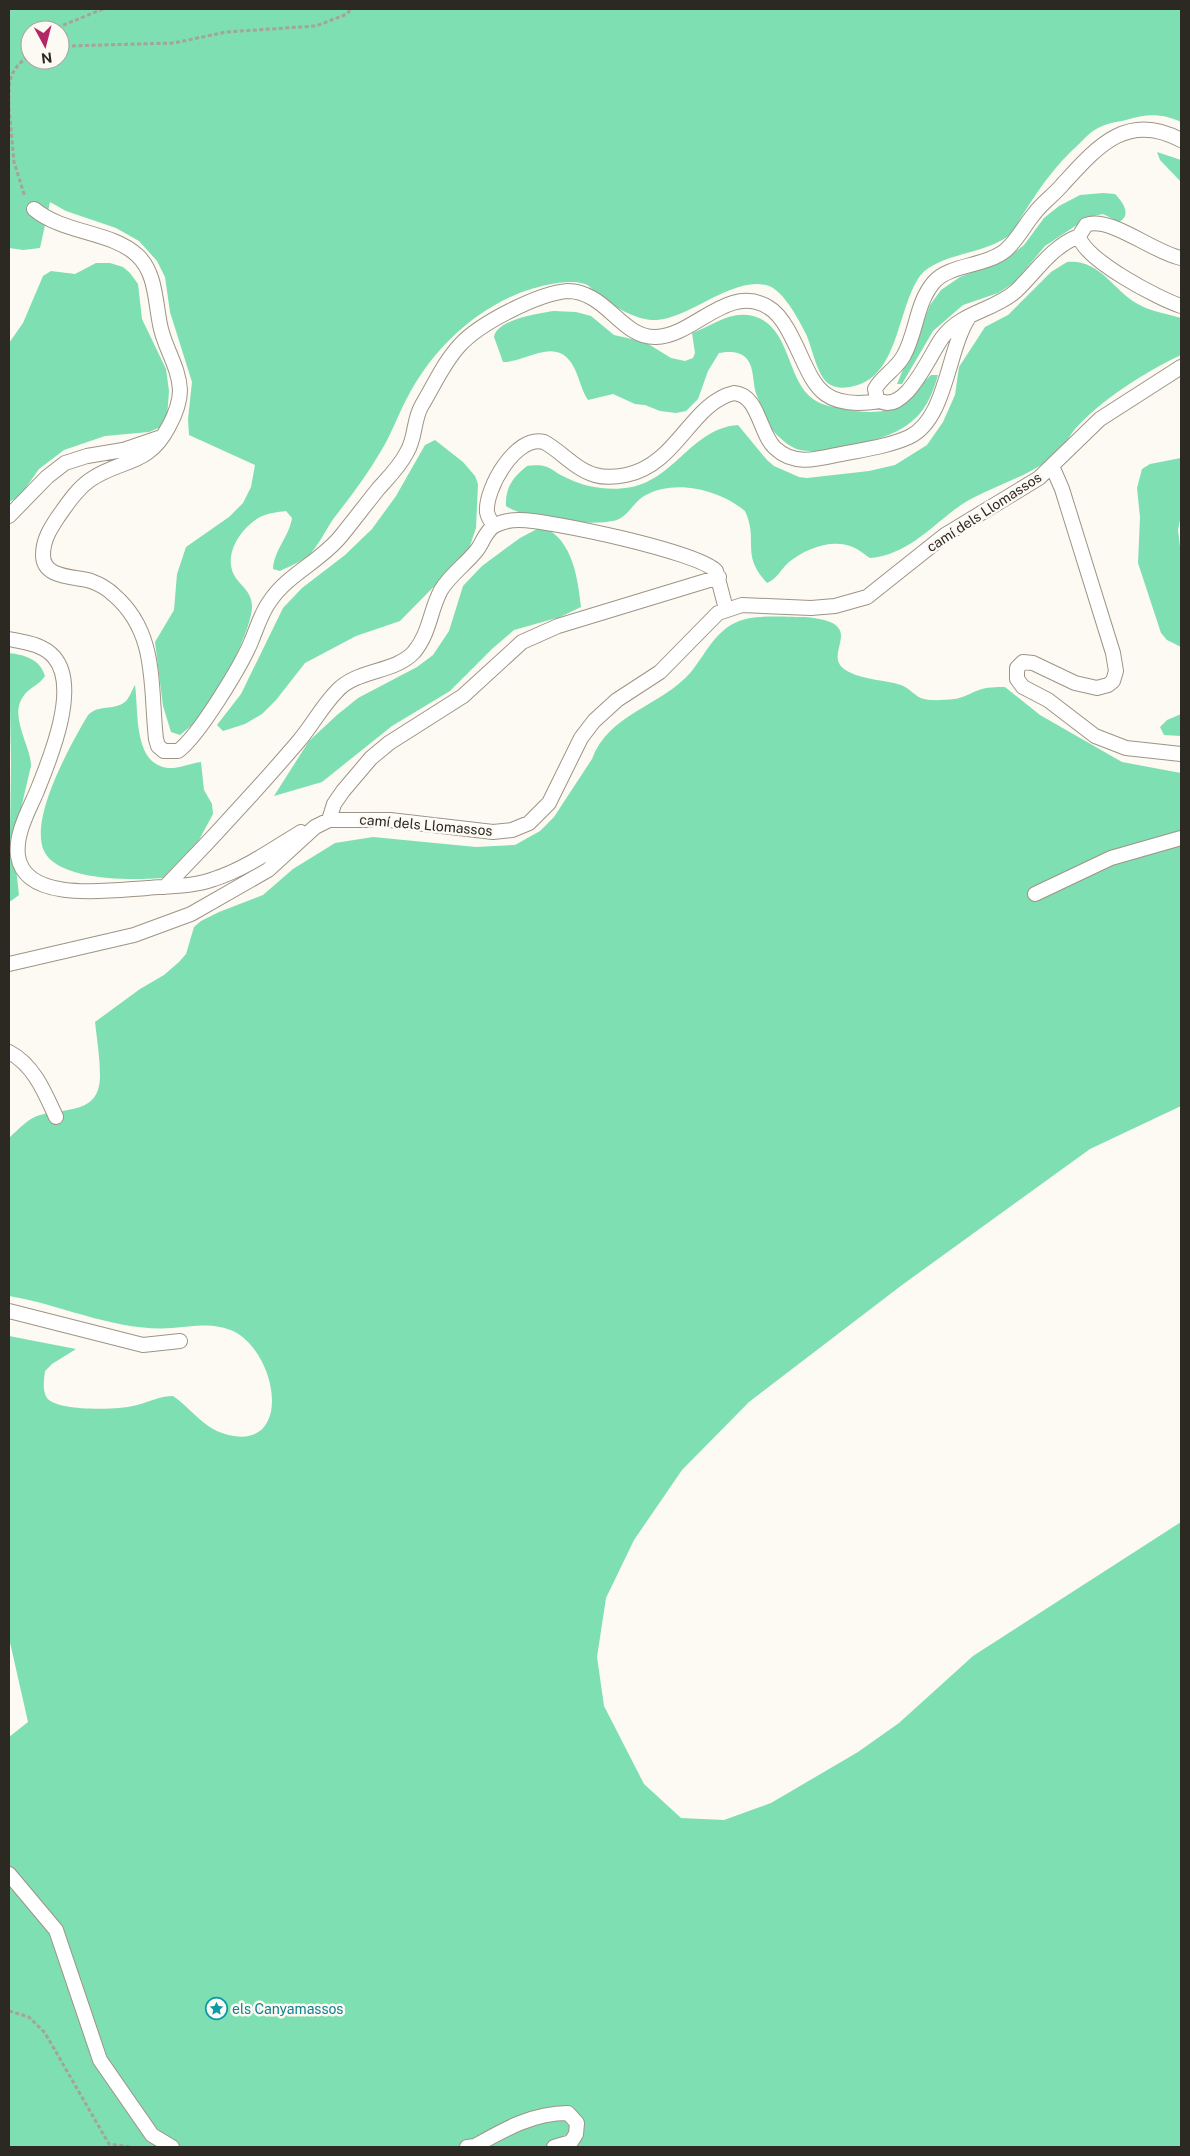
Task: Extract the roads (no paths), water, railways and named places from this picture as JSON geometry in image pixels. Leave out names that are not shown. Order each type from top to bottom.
[{"type":"street","points":[[880,402],[875,395],[875,390],[902,359],[922,301],[936,280],[950,272],[990,260],[1006,250],[1018,238],[1039,208],[1112,136],[1125,131],[1139,130],[1159,132],[1181,140]]},
{"type":"street","points":[[34,209],[58,224],[127,248],[138,256],[147,268],[162,331],[175,366],[180,388],[176,411],[164,436],[148,454],[96,476],[78,491],[48,533],[43,556],[44,562],[51,571],[93,582],[107,590],[123,604],[139,624],[148,650],[158,746],[160,749],[171,753],[183,748],[206,717],[246,655],[271,598],[331,547],[399,465],[412,443],[418,412],[454,351],[483,326],[506,313],[561,292],[577,292],[598,302],[640,335],[656,337],[682,331],[723,307],[742,302],[757,302],[769,307],[780,317],[808,374],[824,394],[845,402],[890,403],[904,397],[950,328],[971,314],[1008,297],[1055,250],[1079,236],[1086,225],[1099,222],[1146,245],[1181,258]]},
{"type":"street","points":[[1079,236],[1080,241],[1088,250],[1127,280],[1154,295],[1181,306]]},
{"type":"street","points":[[494,526],[488,515],[490,497],[507,462],[522,445],[534,441],[544,442],[596,476],[611,477],[632,474],[664,456],[705,411],[734,393],[742,394],[750,402],[765,434],[774,447],[796,460],[823,458],[887,444],[911,436],[924,426],[934,413],[955,345],[971,314]]},
{"type":"street","name":"camí dels Llomassos","points":[[9,964],[134,935],[191,914],[268,870],[316,827],[329,820],[390,820],[493,832],[512,830],[529,823],[549,804],[581,738],[594,721],[617,700],[660,672],[711,619],[726,609],[750,604],[811,608],[842,604],[867,597],[945,535],[1021,490],[1052,466],[1100,419],[1181,367]]},
{"type":"street","points":[[9,516],[47,477],[65,463],[87,456],[123,450],[164,436]]},
{"type":"street","points":[[1052,466],[1062,489],[1113,653],[1116,671],[1113,681],[1108,685],[1090,688],[1032,663],[1023,662],[1017,668],[1017,679],[1023,687],[1048,700],[1086,730],[1106,741],[1137,750],[1181,754]]},
{"type":"street","points":[[165,887],[255,792],[312,726],[336,692],[359,677],[399,662],[411,654],[424,638],[442,588],[475,552],[485,535],[494,526],[510,520],[528,520],[611,536],[695,560],[712,568],[719,576],[726,609]]},
{"type":"street","points":[[329,820],[334,804],[371,758],[389,743],[472,689],[512,650],[530,637],[675,588],[719,576]]},
{"type":"street","points":[[9,639],[30,643],[50,653],[62,673],[65,691],[56,736],[20,836],[18,856],[23,869],[37,881],[78,892],[188,886],[222,876],[264,855],[303,831],[316,827]]},
{"type":"street","points":[[1035,894],[1111,858],[1181,838]]},
{"type":"street","points":[[9,1052],[17,1056],[33,1072],[56,1117]]},
{"type":"street","points":[[9,1311],[143,1345],[180,1340]]},
{"type":"street","points":[[9,1874],[56,1930],[100,2060],[152,2135],[172,2147]]},
{"type":"street","points":[[468,2147],[475,2146],[527,2119],[554,2113],[568,2113],[578,2123],[576,2134],[570,2142],[554,2147]]},
{"type":"place","name":"els Canyamassos","points":[[216,2009]]}]
